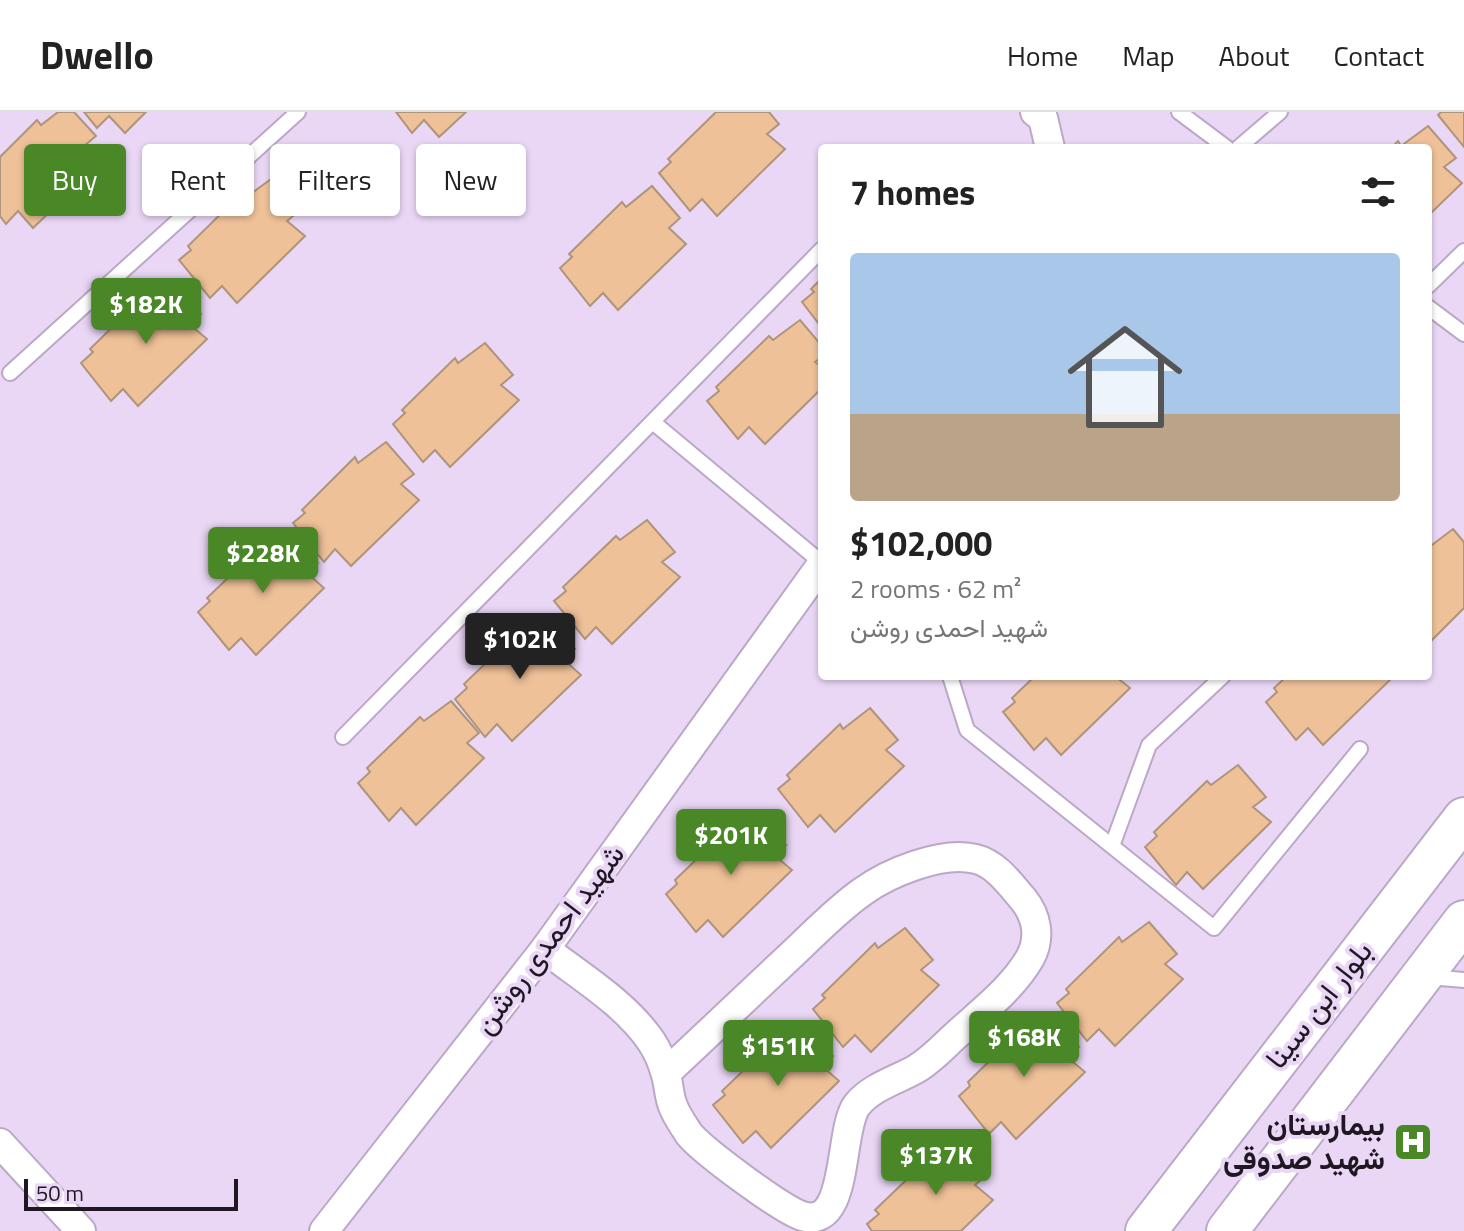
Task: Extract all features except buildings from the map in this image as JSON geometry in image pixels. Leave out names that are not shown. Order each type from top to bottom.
[{"type":"main road","name":"بلوار ابن سینا","points":[[1146,1231],[1464,818]]},
{"type":"main road","name":"بلوار ابن سینا","points":[[1227,1231],[1464,921]]},
{"type":"street","points":[[1035,112],[1043,118],[1049,144]]},
{"type":"street","name":"شهید احمدی روشن","points":[[324,1231],[545,949],[818,569]]},
{"type":"street","points":[[545,949],[631,1017],[652,1042],[666,1073],[673,1106],[690,1135],[777,1202],[802,1216],[822,1216],[832,1207],[837,1194],[845,1137],[852,1112],[859,1102],[885,1084],[919,1067],[1007,988],[1031,957],[1037,930],[1034,917],[1026,903],[991,865],[974,858],[932,862],[891,874],[863,891],[833,916],[666,1073]]},
{"type":"street","points":[[0,1143],[81,1231]]},
{"type":"lane","points":[[10,373],[298,112]]},
{"type":"lane","points":[[1179,112],[1222,144]]},
{"type":"lane","points":[[1243,144],[1280,112]]},
{"type":"lane","points":[[1432,282],[1464,251]]},
{"type":"lane","points":[[343,737],[818,253]]},
{"type":"lane","points":[[1432,310],[1464,334]]},
{"type":"lane","points":[[654,423],[818,560]]},
{"type":"lane","points":[[951,680],[967,730],[1214,928],[1360,749]]},
{"type":"lane","points":[[1112,846],[1149,745],[1219,680]]},
{"type":"lane","points":[[1420,976],[1464,980]]},
{"type":"place","name":"بیمارستان شهید صدوقی","points":[[1413,1142]]}]
